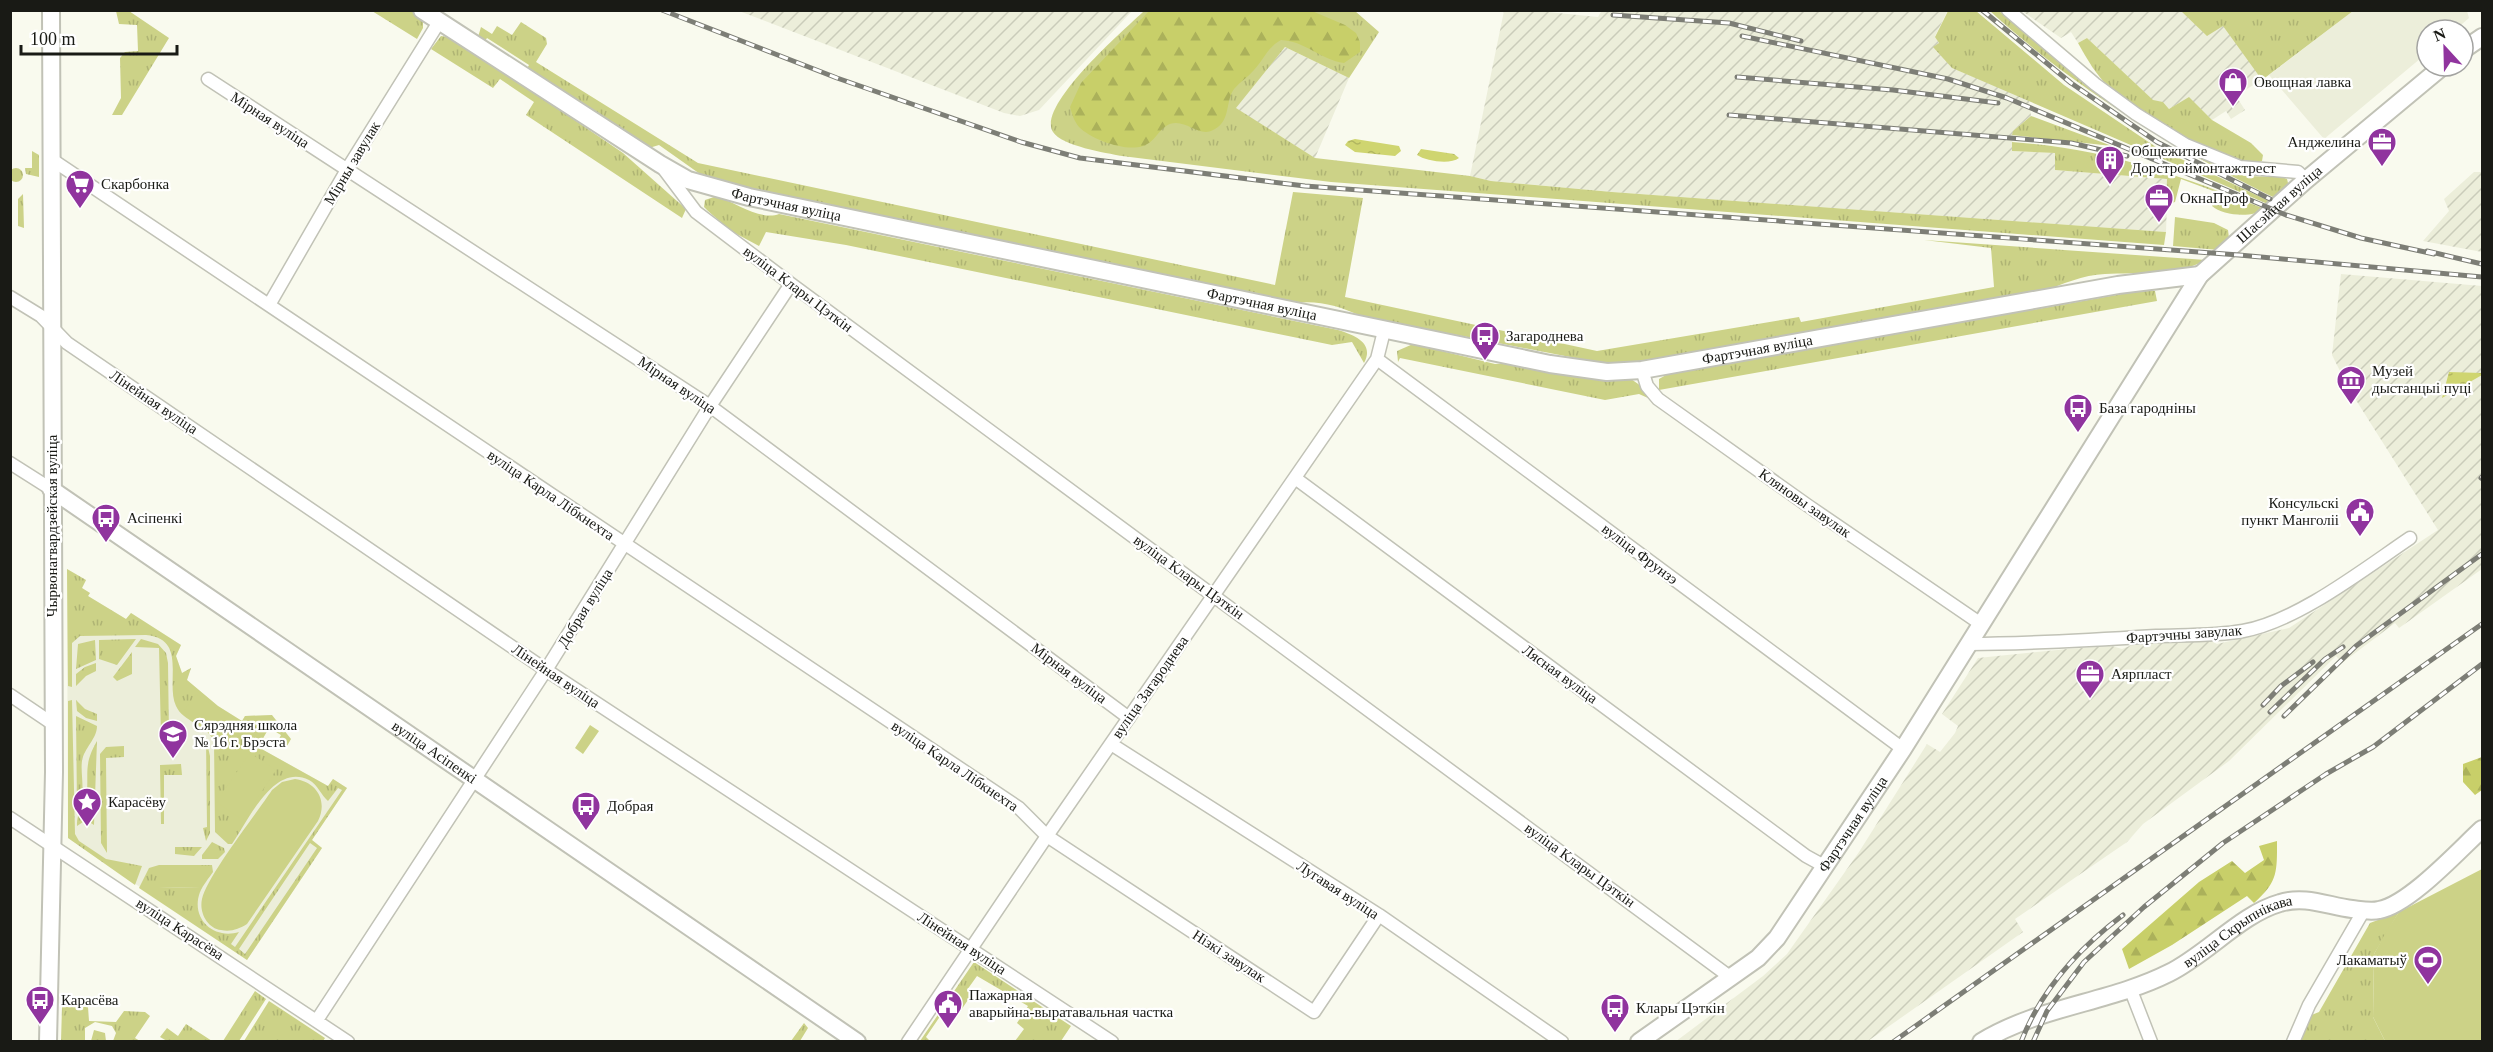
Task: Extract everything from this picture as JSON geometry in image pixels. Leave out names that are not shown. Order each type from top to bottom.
[{"type":"main road","name":"Чырвонагвардзейская вуліца","points":[[48,1041],[53,846],[51,10]]},
{"type":"main road","name":"Фартэчная вуліца","points":[[422,10],[688,180],[740,195],[1384,331],[1595,371],[1642,370],[2118,285],[2200,275]]},
{"type":"main road","name":"Шасэйная вуліца","points":[[2200,275],[2306,180],[2429,78]]},
{"type":"main road","name":"Фартэчная вуліца","points":[[1639,1041],[1758,958],[1777,938],[1903,749],[2200,275]]},
{"type":"main road","name":"вуліца Асіпенкі","points":[[51,489],[472,780],[600,864],[857,1041]]},
{"type":"main road","name":"вуліца Скрыпнікава","points":[[1981,1041],[2032,1016],[2130,988],[2170,973],[2259,913],[2282,902],[2306,900],[2364,910],[2381,910],[2412,893],[2482,829]]},
{"type":"street","points":[[2008,10],[2095,84],[2136,114],[2186,145],[2240,167],[2298,172],[2306,180]]},
{"type":"street","name":"Мірны завулак","points":[[269,305],[348,168],[439,22]]},
{"type":"street","name":"Мірная вуліца","points":[[208,78],[710,406],[1129,718]]},
{"type":"street","name":"вуліца Карла Лібкнехта","points":[[51,159],[1018,808],[1047,836]]},
{"type":"street","name":"вуліца Клары Цэткін","points":[[660,164],[696,212],[1730,977]]},
{"type":"street","name":"Добрая вуліца","points":[[317,1020],[396,903],[472,780],[546,670],[710,406],[791,284]]},
{"type":"street","name":"Лінейная вуліца","points":[[10,297],[41,316],[67,343],[546,670],[1112,1041]]},
{"type":"street","name":"вуліца Загароднева","points":[[908,1041],[1377,359],[1384,331]]},
{"type":"street","name":"вуліца Фрунзэ","points":[[1377,359],[1903,749]]},
{"type":"street","name":"Кляновы завулак","points":[[1642,370],[1647,386],[1658,399],[1807,506],[1981,624]]},
{"type":"street","name":"вуліца Асіпенкі","points":[[10,463],[51,489]]},
{"type":"street","name":"Лясная вуліца","points":[[1295,478],[1806,856],[1826,867]]},
{"type":"street","name":"Фартэчны завулак","points":[[1969,644],[2037,644],[2244,631],[2279,618],[2317,598],[2410,538]]},
{"type":"street","points":[[10,695],[53,724]]},
{"type":"street","name":"Лугавая вуліца","points":[[1111,744],[1379,915],[1562,1041]]},
{"type":"street","name":"вуліца Карасёва","points":[[10,818],[348,1041]]},
{"type":"street","name":"Нізкі завулак","points":[[1047,836],[1314,1012],[1379,915]]},
{"type":"street","points":[[2294,1041],[2309,1005],[2364,910]]},
{"type":"street","points":[[2130,988],[2151,1041]]},
{"type":"shaded area","points":[[1602,10],[1948,10],[1935,36],[1952,68],[2029,99],[2031,116],[2013,131],[2012,151],[2055,153],[2055,170],[2168,179],[2166,232],[1612,192],[1491,181],[1470,176],[1504,11],[1538,11],[1598,17]]},
{"type":"shaded area","points":[[739,11],[1132,11],[1039,110],[1020,116],[1004,113]]},
{"type":"shaded area","points":[[2022,11],[2290,11],[2269,75],[2236,96],[2245,110],[2231,119],[2226,111],[2212,120],[2189,98],[2169,109],[2163,102],[2153,101],[2087,38],[2078,43],[2071,32],[2061,38]]},
{"type":"shaded area","points":[[2353,11],[2467,11],[2469,18],[2415,18],[2415,63],[2324,139],[2269,75]]},
{"type":"shaded area","points":[[1285,47],[1349,78],[1315,158],[1235,108]]},
{"type":"shaded area","points":[[2474,172],[2482,172],[2482,252],[2423,241],[2449,211],[2444,199]]},
{"type":"shaded area","points":[[2341,274],[2482,286],[2482,569],[2399,628],[2395,623],[2342,663],[2336,656],[2229,761],[2143,824],[2127,842],[2015,919],[2023,932],[1868,1041],[1675,1042],[1763,976],[1787,954],[1859,852],[1927,744],[1940,752],[1955,733],[1958,726],[1942,714],[1978,658],[2112,646],[2122,649],[2132,645],[2207,639],[2217,644],[2289,628],[2438,530],[2349,389],[2332,355]]},
{"type":"shaded area","name":"Сярэдняя школа № 16 г. Брэста","points":[[67,569],[86,580],[82,588],[90,593],[88,596],[126,619],[131,613],[181,645],[176,656],[182,673],[191,668],[187,680],[218,706],[242,721],[245,716],[272,715],[269,727],[258,747],[328,786],[333,779],[347,788],[312,840],[322,848],[247,960],[68,838]]},
{"type":"green space","points":[[116,11],[129,11],[169,38],[122,115],[112,115],[121,98],[120,58],[125,52],[138,51],[137,25],[119,24]]},
{"type":"green space","points":[[372,11],[413,11],[423,20],[423,28],[417,39]]},
{"type":"green space","points":[[1144,11],[1355,11],[1379,32],[1349,78],[1285,47],[1236,108],[1315,158],[1470,176],[1491,181],[1612,192],[2166,232],[2164,245],[1331,182],[1122,156],[1085,148],[1058,137],[1053,132],[1051,120],[1057,105],[1069,87],[1102,50]]},
{"type":"green space","points":[[1149,11],[1312,11],[1345,25],[1356,33],[1360,42],[1360,52],[1344,63],[1290,41],[1281,40],[1234,89],[1226,116],[1215,129],[1205,132],[1176,123],[1166,126],[1152,141],[1143,146],[1128,147],[1110,144],[1079,127],[1070,107],[1081,83]]},
{"type":"green space","points":[[1948,11],[1976,11],[2064,85],[2156,147],[2273,203],[2270,205],[1952,68],[1933,47],[1939,43],[1935,37]]},
{"type":"green space","points":[[1990,11],[1999,11],[2091,86],[2200,157],[2244,176],[2282,177],[2287,179],[2289,187],[2277,199],[2163,138],[2056,66]]},
{"type":"green space","points":[[2181,11],[2353,11],[2262,80],[2223,26],[2207,36]]},
{"type":"green space","points":[[521,22],[546,38],[547,44],[536,62],[698,163],[1275,285],[1293,192],[1363,198],[1345,297],[1597,351],[1799,317],[1801,322],[1994,287],[1991,248],[1924,240],[2206,260],[2181,269],[2156,273],[2089,276],[2042,292],[1639,362],[1606,364],[1360,316],[1329,305],[1312,302],[1296,303],[752,189],[700,174],[659,145],[649,148],[525,72],[529,65],[487,38],[483,44],[478,37],[481,27],[492,34],[497,26],[512,35]]},
{"type":"green space","points":[[441,36],[454,38],[623,153],[686,209],[682,218],[526,115],[534,102],[500,79],[493,88],[431,49]]},
{"type":"green space","points":[[2087,38],[2153,100],[2163,102],[2169,109],[2189,97],[2212,120],[2251,143],[2263,155],[2262,161],[2248,162],[2208,148],[2161,123],[2122,98],[2100,78],[2078,43]]},
{"type":"green space","points":[[2031,116],[2112,146],[2012,135],[2013,131]]},
{"type":"green space","points":[[2012,142],[2080,150],[2111,157],[2171,174],[2265,209],[2246,215],[2223,212],[2212,206],[2216,192],[2181,179],[2175,202],[2166,205],[2167,179],[2055,170],[2055,153],[2012,151]]},
{"type":"green space","points":[[32,151],[39,155],[39,177],[26,174],[25,168],[32,168]]},
{"type":"green space","points":[[13,168],[19,168],[23,175],[19,182],[13,182],[9,178],[9,172]]},
{"type":"green space","points":[[23,194],[24,228],[18,226],[18,199]]},
{"type":"green space","points":[[717,196],[765,215],[779,214],[1338,330],[1361,341],[1367,350],[1367,356],[1364,363],[1352,342],[1332,345],[846,245],[766,232],[759,246],[731,231],[704,207],[705,200]]},
{"type":"green space","points":[[2175,217],[2214,223],[2228,230],[2229,238],[2219,250],[2173,246]]},
{"type":"green space","points":[[2144,290],[2155,291],[2157,301],[1659,390],[1659,379],[1666,375]]},
{"type":"green space","points":[[1413,344],[1495,364],[1509,363],[1631,379],[1641,386],[1648,398],[1639,394],[1605,400],[1400,358],[1398,362],[1397,351]]},
{"type":"green space","points":[[67,569],[86,580],[82,588],[90,593],[88,596],[126,619],[131,613],[181,645],[176,656],[182,673],[191,668],[187,680],[218,706],[242,721],[245,716],[272,715],[291,739],[287,746],[278,741],[281,735],[269,728],[258,747],[328,786],[333,779],[347,788],[312,840],[322,848],[247,960],[139,888],[149,868],[159,865],[159,888],[200,887],[200,865],[212,865],[213,872],[200,892],[198,911],[201,919],[213,930],[230,934],[239,932],[231,944],[235,947],[342,790],[338,788],[328,801],[309,780],[296,777],[284,779],[273,786],[263,797],[232,844],[228,844],[215,832],[214,741],[206,731],[184,716],[176,706],[173,696],[173,663],[167,644],[159,638],[146,635],[80,636],[72,643],[72,687],[68,686]],"holes":[[[310,843],[317,848],[245,954],[239,949]]]},
{"type":"green space","points":[[136,639],[117,665],[99,659],[99,640]]},
{"type":"green space","points":[[141,639],[158,644],[166,653],[169,737],[161,738],[159,648],[135,647]]},
{"type":"green space","points":[[95,640],[96,660],[76,669],[78,644]]},
{"type":"green space","points":[[132,652],[132,674],[117,681],[113,677]]},
{"type":"green space","points":[[96,663],[96,671],[86,676],[76,686],[76,674]]},
{"type":"green space","points":[[196,694],[237,721],[226,739],[184,711]]},
{"type":"green space","points":[[72,700],[75,834],[79,841],[106,859],[142,866],[135,885],[68,838],[68,701]]},
{"type":"green space","points":[[76,700],[85,709],[97,714],[97,721],[86,718],[77,711]]},
{"type":"green space","points":[[76,716],[97,726],[82,761],[82,797],[77,807]]},
{"type":"green space","points":[[590,725],[599,731],[583,754],[575,748]]},
{"type":"green space","points":[[206,739],[210,756],[210,833],[206,841],[203,828],[207,827]]},
{"type":"green space","points":[[97,741],[94,825],[86,820],[77,826],[79,813],[86,800],[90,758]]},
{"type":"green space","points":[[124,746],[124,757],[106,758],[107,853],[101,843],[100,754],[106,747]]},
{"type":"green space","points":[[250,753],[276,770],[243,820],[216,802]]},
{"type":"green space","points":[[2482,757],[2482,790],[2475,795],[2463,782],[2463,764]]},
{"type":"green space","points":[[181,764],[182,775],[164,775],[164,824],[161,824],[160,765]]},
{"type":"green space","points":[[295,779],[315,788],[322,806],[318,821],[247,924],[232,930],[216,929],[208,923],[203,914],[201,904],[206,889],[222,860],[272,790],[282,782]]},
{"type":"green space","points":[[2277,841],[2277,861],[2272,882],[2254,903],[2247,896],[2172,945],[2129,969],[2122,949],[2199,882],[2232,861],[2245,873],[2264,860],[2259,846]]},
{"type":"green space","points":[[212,842],[224,848],[225,852],[218,859],[202,859],[202,855]]},
{"type":"green space","points":[[175,847],[202,847],[194,856],[175,854]]},
{"type":"green space","points":[[159,865],[200,865],[200,887],[159,888]]},
{"type":"green space","name":"Лакаматыў","points":[[2482,869],[2482,1041],[2385,1041],[2373,1017],[2374,954],[2386,932],[2399,912]]},
{"type":"green space","points":[[2399,912],[2374,954],[2373,1017],[2385,1041],[2300,1042],[2309,1016],[2319,1012],[2370,923]]},
{"type":"green space","points":[[974,962],[1071,1026],[1061,1041],[1015,1041],[1024,1029],[1017,1023],[1028,1006],[977,976],[967,990],[972,994],[953,1022],[941,1015],[926,1037],[930,1041],[920,1041]]},
{"type":"green space","points":[[255,991],[266,999],[239,1041],[223,1041]]},
{"type":"green space","points":[[269,1001],[325,1038],[323,1041],[244,1041]]},
{"type":"green space","points":[[62,1007],[88,1007],[89,1021],[116,1022],[124,1011],[145,1012],[150,1016],[135,1038],[140,1041],[113,1041],[116,1033],[112,1026],[95,1022],[85,1028],[85,1041],[61,1041]]},
{"type":"green space","points":[[804,1023],[808,1028],[800,1041],[791,1041]]},
{"type":"green space","points":[[186,1024],[212,1041],[167,1041],[160,1037],[167,1028],[178,1036]]},
{"type":"green space","points":[[94,1030],[105,1033],[106,1041],[91,1041]]},
{"type":"water","points":[[1355,139],[1399,146],[1401,151],[1395,156],[1355,152],[1345,145],[1348,141]]},
{"type":"water","points":[[1421,149],[1454,154],[1459,158],[1444,162],[1432,160],[1417,155]]},
{"type":"water","points":[[2449,372],[2482,373],[2482,375],[2442,398]]},
{"type":"railway","points":[[662,10],[837,78],[1021,142],[1080,158],[1305,186],[2239,255],[2482,277]]},
{"type":"railway","points":[[1982,10],[2071,83],[2157,142],[2270,199]]},
{"type":"railway","points":[[1613,15],[1729,23],[1801,41]]},
{"type":"railway","points":[[1742,36],[1948,79],[2007,98],[2286,215],[2361,238],[2434,254]]},
{"type":"railway","points":[[1737,77],[1893,90],[1998,103]]},
{"type":"railway","points":[[1729,115],[2071,143],[2127,156]]},
{"type":"railway","points":[[2427,251],[2482,264]]},
{"type":"railway","points":[[2284,716],[2356,646],[2482,554]]},
{"type":"railway","points":[[1893,1042],[2482,624]]},
{"type":"railway","points":[[2270,712],[2325,659],[2343,647]]},
{"type":"railway","points":[[2263,705],[2281,686],[2313,662]]},
{"type":"railway","points":[[2033,1042],[2047,1011],[2084,962],[2144,907],[2223,843],[2326,774],[2373,747],[2482,664]]},
{"type":"railway","points":[[2021,1042],[2039,1005],[2063,971],[2091,941],[2123,915]]},
{"type":"place","name":"Овощная лавка","points":[[2233,108]]},
{"type":"place","name":"Анджелина","points":[[2382,168]]},
{"type":"place","name":"Общежитие Дорстроймонтажтрест","points":[[2110,186]]},
{"type":"place","name":"Скарбонка","points":[[80,210]]},
{"type":"place","name":"ОкнаПроф","points":[[2159,224]]},
{"type":"place","name":"Загароднева","points":[[1485,362]]},
{"type":"place","name":"Музей дыстанцыі пуці","points":[[2351,406]]},
{"type":"place","name":"База гародніны","points":[[2078,434]]},
{"type":"place","name":"Консульскі пункт Манголіі","points":[[2360,538]]},
{"type":"place","name":"Асіпенкі","points":[[106,544]]},
{"type":"place","name":"Аярпласт","points":[[2090,700]]},
{"type":"place","name":"Сярэдняя школа № 16 г. Брэста","points":[[173,760]]},
{"type":"place","name":"Карасёву","points":[[87,828]]},
{"type":"place","name":"Добрая","points":[[586,832]]},
{"type":"place","name":"Лакаматыў","points":[[2428,986]]},
{"type":"place","name":"Карасёва","points":[[40,1026]]},
{"type":"place","name":"Пажарная аварыйна-выратавальная частка","points":[[948,1030]]},
{"type":"place","name":"Клары Цэткін","points":[[1615,1034]]}]
